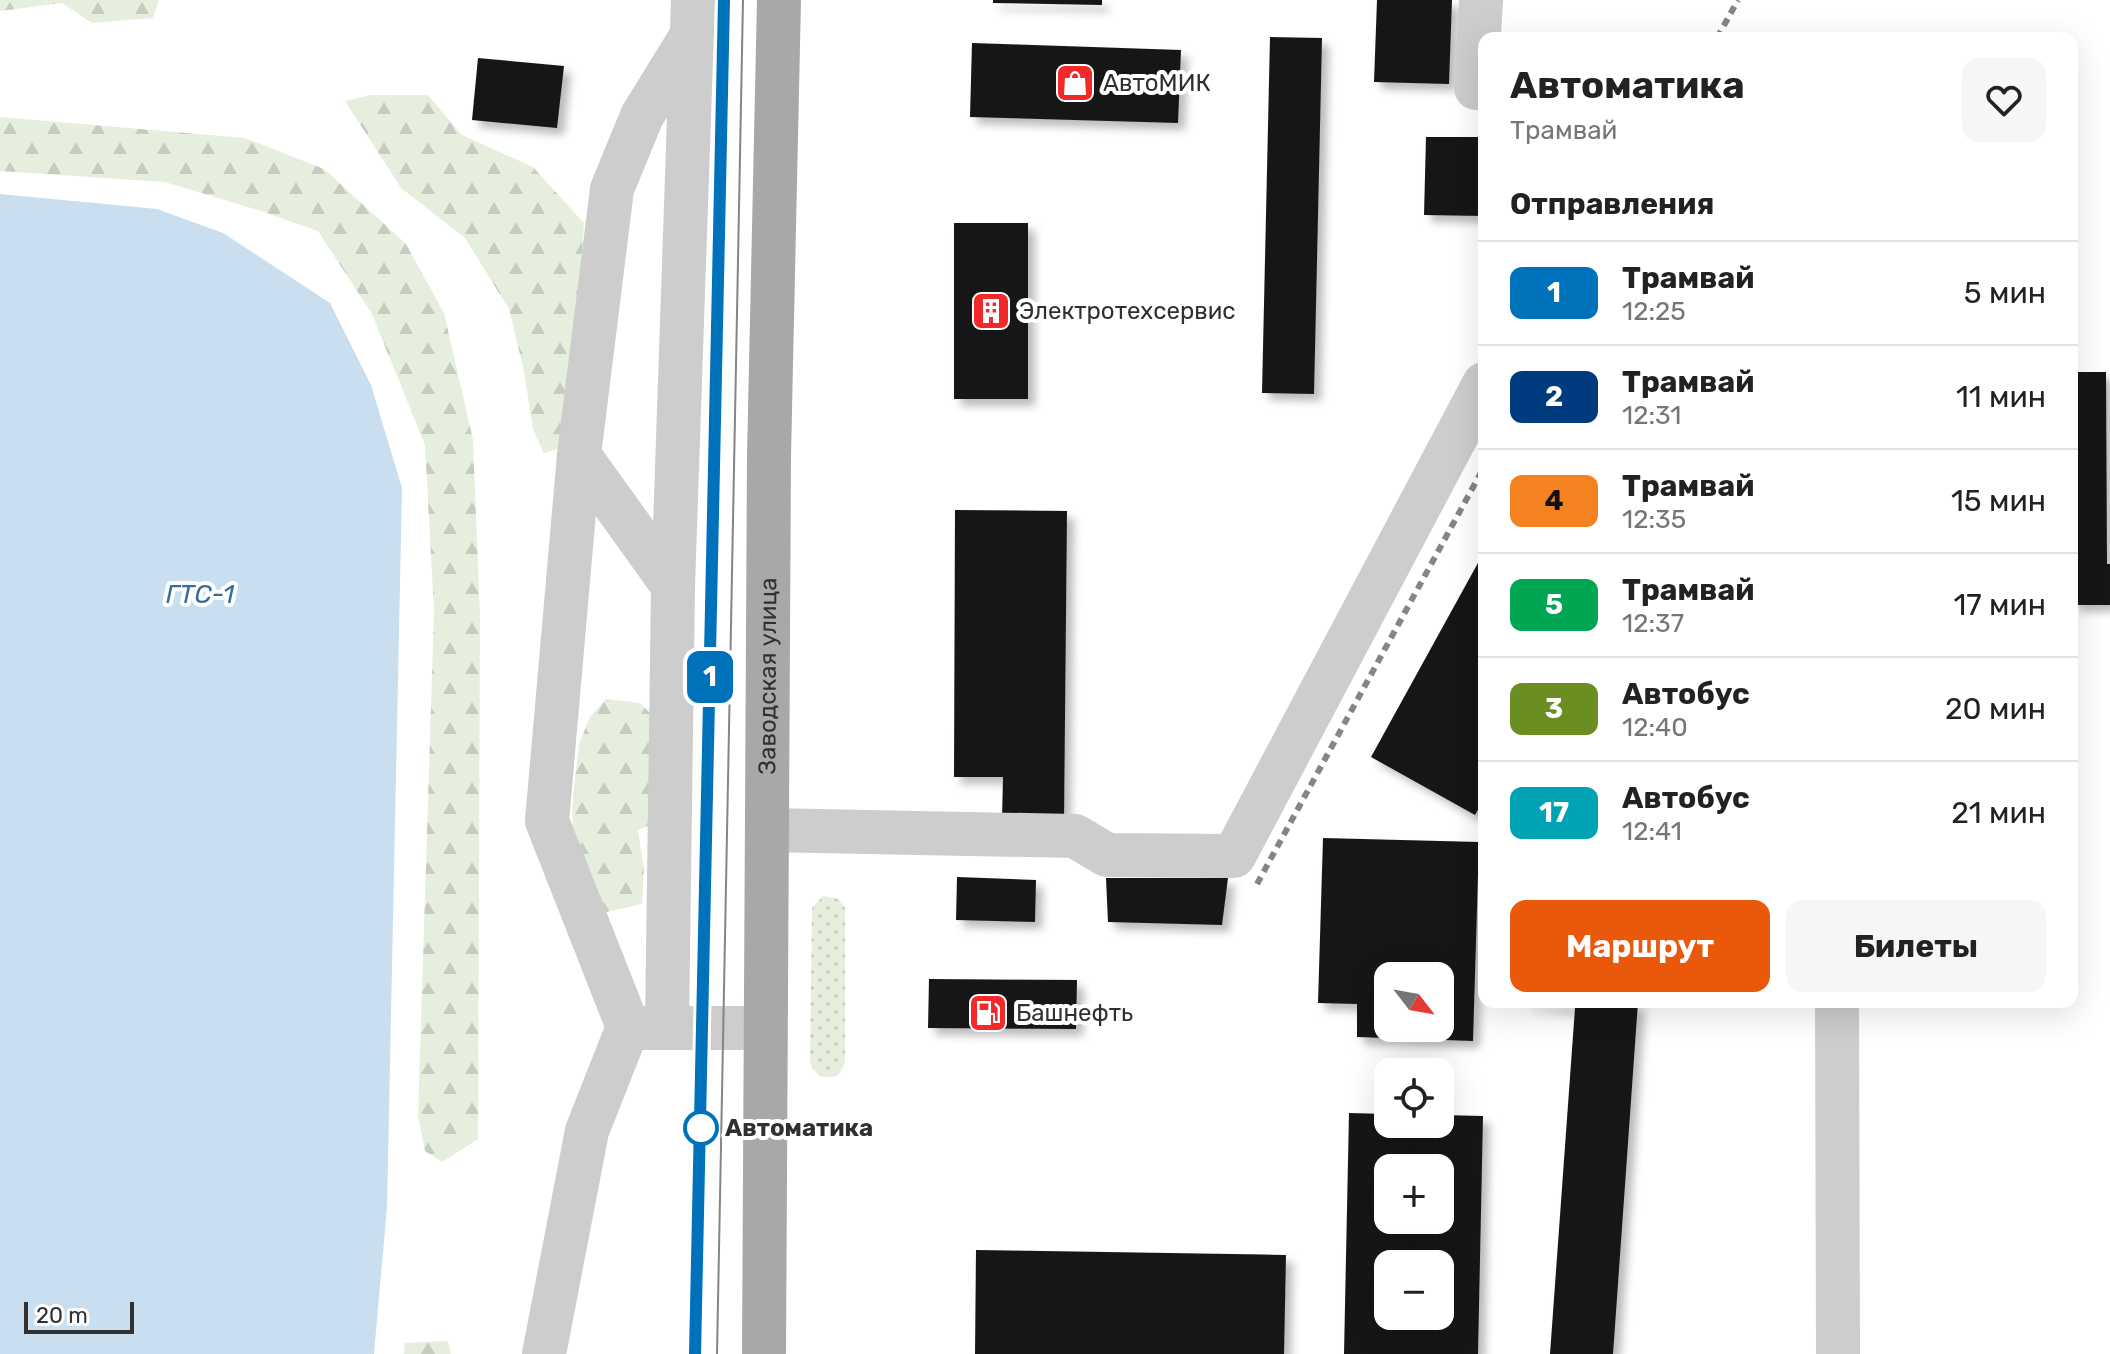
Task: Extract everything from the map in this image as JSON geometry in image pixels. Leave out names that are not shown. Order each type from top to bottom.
[{"type":"main road","name":"Заводская улица","points":[[764,1354],[769,456],[779,0]]},
{"type":"lane","points":[[1479,32],[1481,0]]},
{"type":"lane","points":[[648,1028],[547,821],[579,455],[612,189],[642,116],[693,18]]},
{"type":"lane","points":[[544,1354],[587,1131],[648,1028],[673,586],[693,18]]},
{"type":"lane","points":[[1476,88],[1478,53]]},
{"type":"lane","points":[[767,830],[1075,836],[1107,855],[1234,856],[1478,395]]},
{"type":"lane","points":[[579,455],[673,586]]},
{"type":"lane","points":[[1837,1008],[1838,1354]]},
{"type":"lane","points":[[648,1028],[765,1028]]},
{"type":"green space","points":[[0,0],[159,0],[153,18],[92,23],[62,3],[0,11]]},
{"type":"green space","points":[[371,95],[428,95],[462,135],[533,167],[584,223],[569,445],[544,453],[533,430],[524,371],[509,309],[465,238],[401,188],[345,101]]},
{"type":"green space","points":[[0,117],[245,138],[324,169],[406,244],[444,313],[473,440],[480,616],[478,1139],[442,1162],[425,1151],[418,1117],[434,612],[425,445],[372,314],[318,231],[165,182],[0,171]]},
{"type":"green space","points":[[606,699],[640,703],[661,724],[662,820],[638,830],[644,869],[642,904],[602,913],[572,838],[579,744],[590,717]]},
{"type":"green space","points":[[823,896],[839,899],[845,908],[845,1062],[840,1073],[830,1077],[818,1074],[810,1061],[812,908]]},
{"type":"green space","points":[[448,1341],[451,1354],[404,1354],[405,1343]]},
{"type":"water","name":"ГТС-1","points":[[0,194],[157,209],[223,233],[330,303],[371,385],[402,488],[387,1207],[374,1354],[0,1354]]},
{"type":"building","points":[[993,0],[1102,0],[1102,5],[993,3]]},
{"type":"building","points":[[1377,0],[1452,0],[1449,84],[1374,82]]},
{"type":"building","points":[[1270,37],[1322,38],[1314,394],[1262,393]]},
{"type":"building","name":"АвтоМИК","points":[[972,43],[1181,50],[1178,123],[970,117]]},
{"type":"building","points":[[478,58],[564,66],[557,128],[472,120]]},
{"type":"building","points":[[1426,137],[1478,137],[1478,216],[1424,215]]},
{"type":"building","name":"Электротехсервис","points":[[954,223],[1028,223],[1028,399],[954,399]]},
{"type":"building","points":[[2078,372],[2106,372],[2110,605],[2078,605]]},
{"type":"building","points":[[955,510],[1067,511],[1064,821],[1002,820],[1003,777],[954,777]]},
{"type":"building","points":[[1478,563],[1478,810],[1475,815],[1371,757]]},
{"type":"building","points":[[1323,838],[1478,842],[1473,1041],[1454,1040],[1454,962],[1374,962],[1374,1038],[1357,1037],[1357,1004],[1318,1003]]},
{"type":"building","points":[[957,877],[1036,880],[1035,922],[956,920]]},
{"type":"building","points":[[1106,878],[1228,878],[1222,925],[1108,922]]},
{"type":"building","points":[[929,979],[1077,980],[1076,1029],[928,1028]]},
{"type":"building","points":[[1575,1008],[1638,1008],[1613,1354],[1550,1354]]},
{"type":"building","points":[[1349,1113],[1374,1114],[1374,1138],[1454,1138],[1454,1115],[1483,1116],[1478,1354],[1344,1354]]},
{"type":"building","points":[[976,1250],[1286,1255],[1284,1354],[975,1354]]},
{"type":"tram line","points":[[695,1354],[724,0]]},
{"type":"tram line","name":"1","points":[[695,1354],[724,0]]},
{"type":"tram line","points":[[717,1354],[743,0]]},
{"type":"railway","points":[[1720,32],[1738,0]]},
{"type":"railway","points":[[1257,884],[1478,478]]},
{"type":"place","name":"АвтоМИК","points":[[1075,83]]},
{"type":"place","name":"Электротехсервис","points":[[991,311]]},
{"type":"place","name":"Башнефть","points":[[988,1013]]},
{"type":"place","name":"Автоматика","points":[[701,1128]]}]
